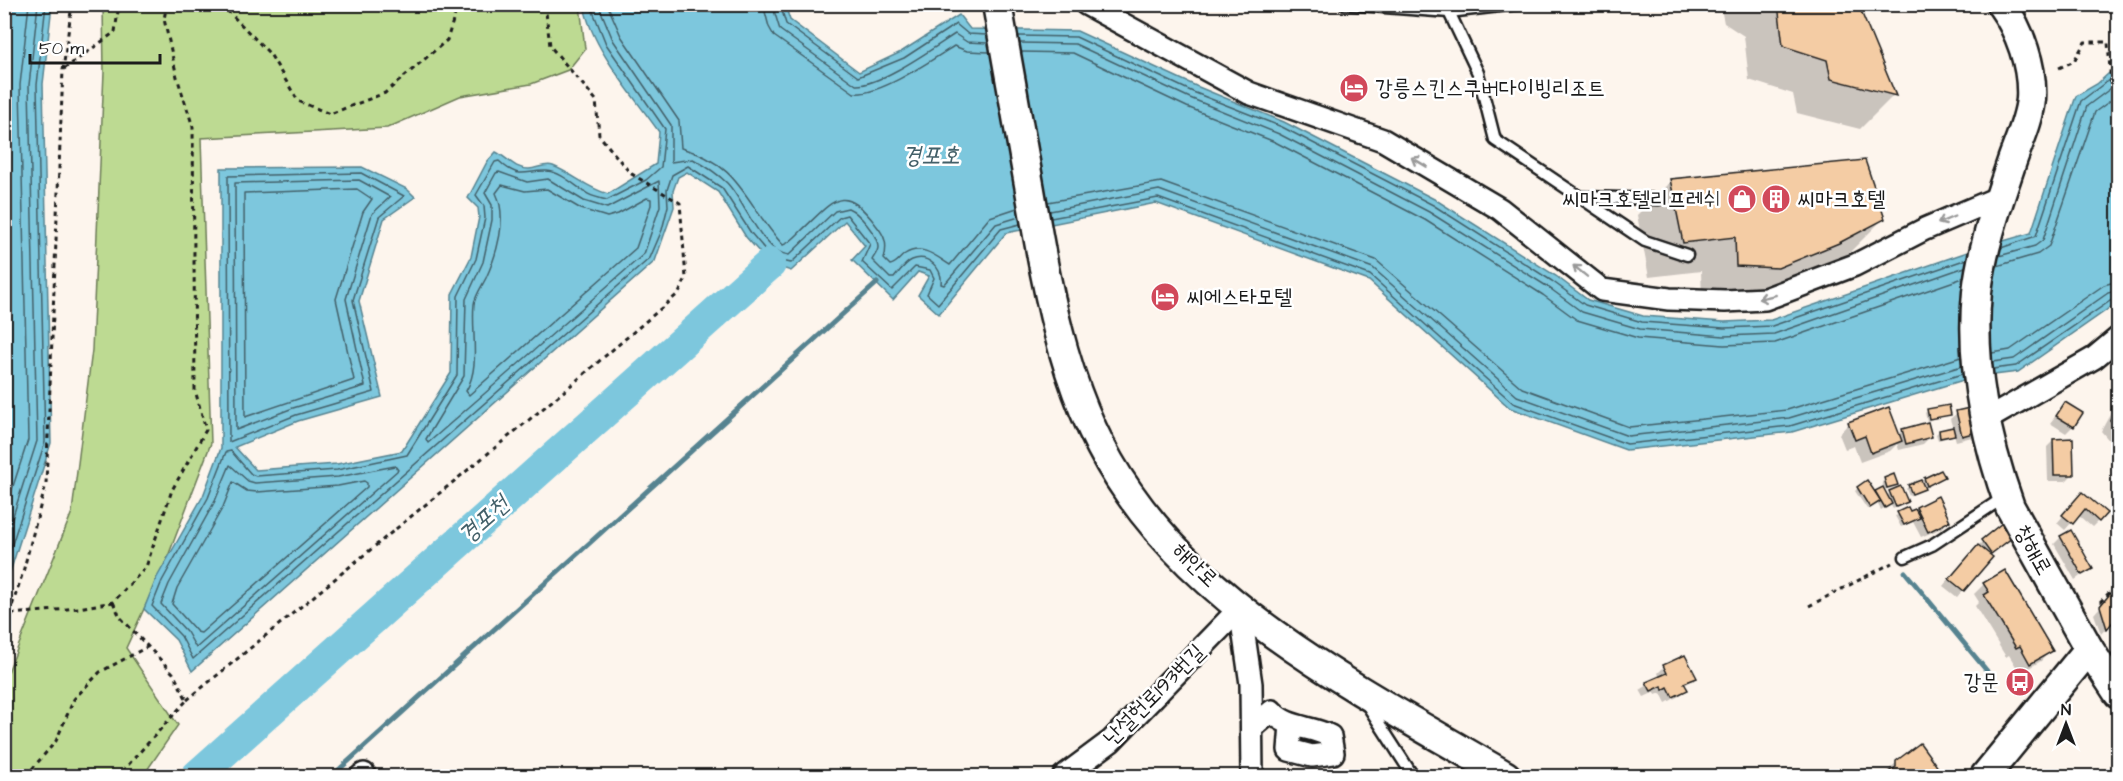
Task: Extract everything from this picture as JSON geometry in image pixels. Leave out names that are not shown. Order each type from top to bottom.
[{"type":"street","points":[[1086,4],[1249,93],[1383,140],[1500,209],[1602,290],[1669,299],[1725,302],[1765,298],[1845,270],[1925,229],[2000,197],[2028,115],[2031,81],[2019,37],[2001,4]]},
{"type":"street","name":"해안로","points":[[997,5],[1037,231],[1050,296],[1070,371],[1087,418],[1128,493],[1187,560],[1240,608],[1281,639],[1506,777]]},
{"type":"street","name":"창해로","points":[[2000,197],[1982,258],[1977,292],[1976,328],[1983,406],[2006,495],[2038,560],[2089,649],[2118,693]]},
{"type":"street","points":[[1983,406],[2094,358],[2118,338]]},
{"type":"street","points":[[1240,608],[1251,684],[1252,777]]},
{"type":"street","name":"난설헌로193번길","points":[[1064,777],[1111,741],[1153,695],[1240,608]]},
{"type":"street","points":[[1985,777],[2089,649]]},
{"type":"street","points":[[1253,727],[1272,711],[1279,719],[1291,724]]},
{"type":"lane","points":[[1345,4],[1449,12],[1517,4]]},
{"type":"lane","points":[[1449,12],[1478,73],[1495,140],[1582,196],[1645,241],[1687,255]]},
{"type":"lane","points":[[1582,196],[1659,199]]},
{"type":"lane","points":[[1905,557],[1932,545],[2006,495]]},
{"type":"lane","points":[[1356,687],[1413,777]]},
{"type":"path","points":[[4,631],[11,614],[46,484],[63,70],[72,4]]},
{"type":"path","points":[[63,70],[115,32],[118,4]]},
{"type":"path","points":[[11,614],[79,608],[113,602],[146,567],[172,490],[206,430],[195,390],[193,127],[177,77],[164,19],[167,4]]},
{"type":"path","points":[[221,4],[270,54],[298,101],[330,114],[385,93],[447,40],[457,4]]},
{"type":"path","points":[[456,11],[474,4]]},
{"type":"path","points":[[118,777],[187,700],[545,404],[563,392],[679,292],[686,278],[680,203],[630,173],[599,135],[596,100],[550,46],[545,4]]},
{"type":"path","points":[[2059,68],[2074,61],[2085,42],[2108,42],[2111,86],[2118,96]]},
{"type":"path","points":[[1809,606],[1905,557]]},
{"type":"path","points":[[2100,602],[2118,584]]},
{"type":"path","points":[[113,602],[120,617],[173,673],[187,700]]},
{"type":"path","points":[[26,777],[56,741],[74,699],[100,672],[147,646]]},
{"type":"green space","points":[[103,5],[580,5],[585,49],[568,70],[531,84],[460,96],[387,128],[201,138],[211,443],[167,559],[126,648],[178,725],[143,776],[5,776],[4,682],[72,512],[92,350],[104,72]]},
{"type":"water","points":[[5,4],[52,5],[43,84],[51,443],[5,588]]},
{"type":"water","name":"경포호","points":[[584,5],[785,5],[790,20],[859,72],[901,52],[959,15],[970,29],[1077,31],[1196,86],[1284,122],[1436,200],[1556,276],[1588,300],[1643,316],[1724,322],[1771,320],[1976,249],[2031,233],[2076,96],[2097,84],[2118,65],[2118,302],[2018,372],[1970,378],[1792,432],[1626,450],[1510,408],[1369,281],[1156,203],[1006,233],[939,314],[918,295],[929,276],[918,272],[893,300],[852,260],[865,246],[845,221],[791,271],[770,264],[746,237],[718,192],[687,172],[678,177],[673,191],[674,207],[655,261],[192,671],[176,640],[144,609],[156,579],[203,496],[221,448],[221,168],[362,167],[407,189],[415,197],[384,219],[359,301],[382,397],[298,421],[235,447],[256,470],[337,464],[402,451],[451,373],[452,294],[471,257],[479,217],[478,208],[468,198],[487,162],[496,152],[524,169],[553,166],[608,194],[656,164],[659,132],[604,55],[588,21]]},
{"type":"building","points":[[1778,4],[1858,4],[1896,96],[1831,79],[1827,60],[1783,46]]},
{"type":"building","name":"씨마크호텔","points":[[1865,160],[1885,219],[1839,243],[1778,268],[1736,266],[1735,237],[1683,243],[1670,179]]},
{"type":"building","points":[[2065,402],[2083,413],[2074,427],[2056,416]]},
{"type":"building","points":[[2118,403],[2118,430],[2110,420]]},
{"type":"building","points":[[1949,405],[1951,415],[1929,419],[1927,409]]},
{"type":"building","points":[[1889,407],[1902,441],[1871,453],[1865,436],[1855,440],[1848,422]]},
{"type":"building","points":[[1974,407],[1980,431],[1962,436],[1956,411]]},
{"type":"building","points":[[1928,422],[1932,437],[1906,444],[1902,429]]},
{"type":"building","points":[[1953,427],[1955,435],[1940,438],[1939,430]]},
{"type":"building","points":[[2073,438],[2074,475],[2054,475],[2053,439]]},
{"type":"building","points":[[1941,470],[1945,477],[1927,486],[1924,478]]},
{"type":"building","points":[[1894,474],[1898,485],[1887,488],[1884,478]]},
{"type":"building","points":[[1867,480],[1881,501],[1870,508],[1857,487]]},
{"type":"building","points":[[1921,480],[1925,489],[1912,494],[1908,485]]},
{"type":"building","points":[[1901,486],[1908,502],[1896,507],[1889,491]]},
{"type":"building","points":[[1883,487],[1892,504],[1885,508],[1875,491]]},
{"type":"building","points":[[2082,492],[2107,513],[2099,522],[2085,509],[2073,524],[2062,515]]},
{"type":"building","points":[[1938,496],[1950,521],[1928,532],[1916,507]]},
{"type":"building","points":[[1908,507],[1910,511],[1915,509],[1920,518],[1904,525],[1897,512]]},
{"type":"building","points":[[2002,523],[2013,537],[1991,554],[1981,540]]},
{"type":"building","points":[[2071,530],[2093,569],[2082,575],[2060,536]]},
{"type":"building","points":[[1978,545],[1993,557],[1964,591],[1949,579]]},
{"type":"building","points":[[2005,570],[2053,651],[2030,664],[2020,646],[2016,648],[1984,595],[1989,592],[1983,583]]},
{"type":"building","points":[[2114,589],[2118,592],[2118,616],[2107,629],[2100,606]]},
{"type":"building","points":[[1685,655],[1697,678],[1684,683],[1688,690],[1673,697],[1668,687],[1663,690],[1662,686],[1651,691],[1646,682],[1667,673],[1663,665]]},
{"type":"building","points":[[1920,743],[1944,776],[1889,776],[1890,771],[1896,767],[1896,761]]},
{"type":"waterway","name":"경포천","points":[[197,776],[770,264]]},
{"type":"waterway","points":[[332,776],[877,283]]},
{"type":"waterway","points":[[1905,572],[1987,671]]},
{"type":"place","name":"강릉스킨스쿠버다이빙리조트","points":[[1354,88]]},
{"type":"place","name":"씨마크호텔리프레쉬","points":[[1742,199]]},
{"type":"place","name":"씨마크호텔","points":[[1776,199]]},
{"type":"place","name":"씨에스타모텔","points":[[1165,297]]},
{"type":"place","name":"강문","points":[[2020,682]]}]
